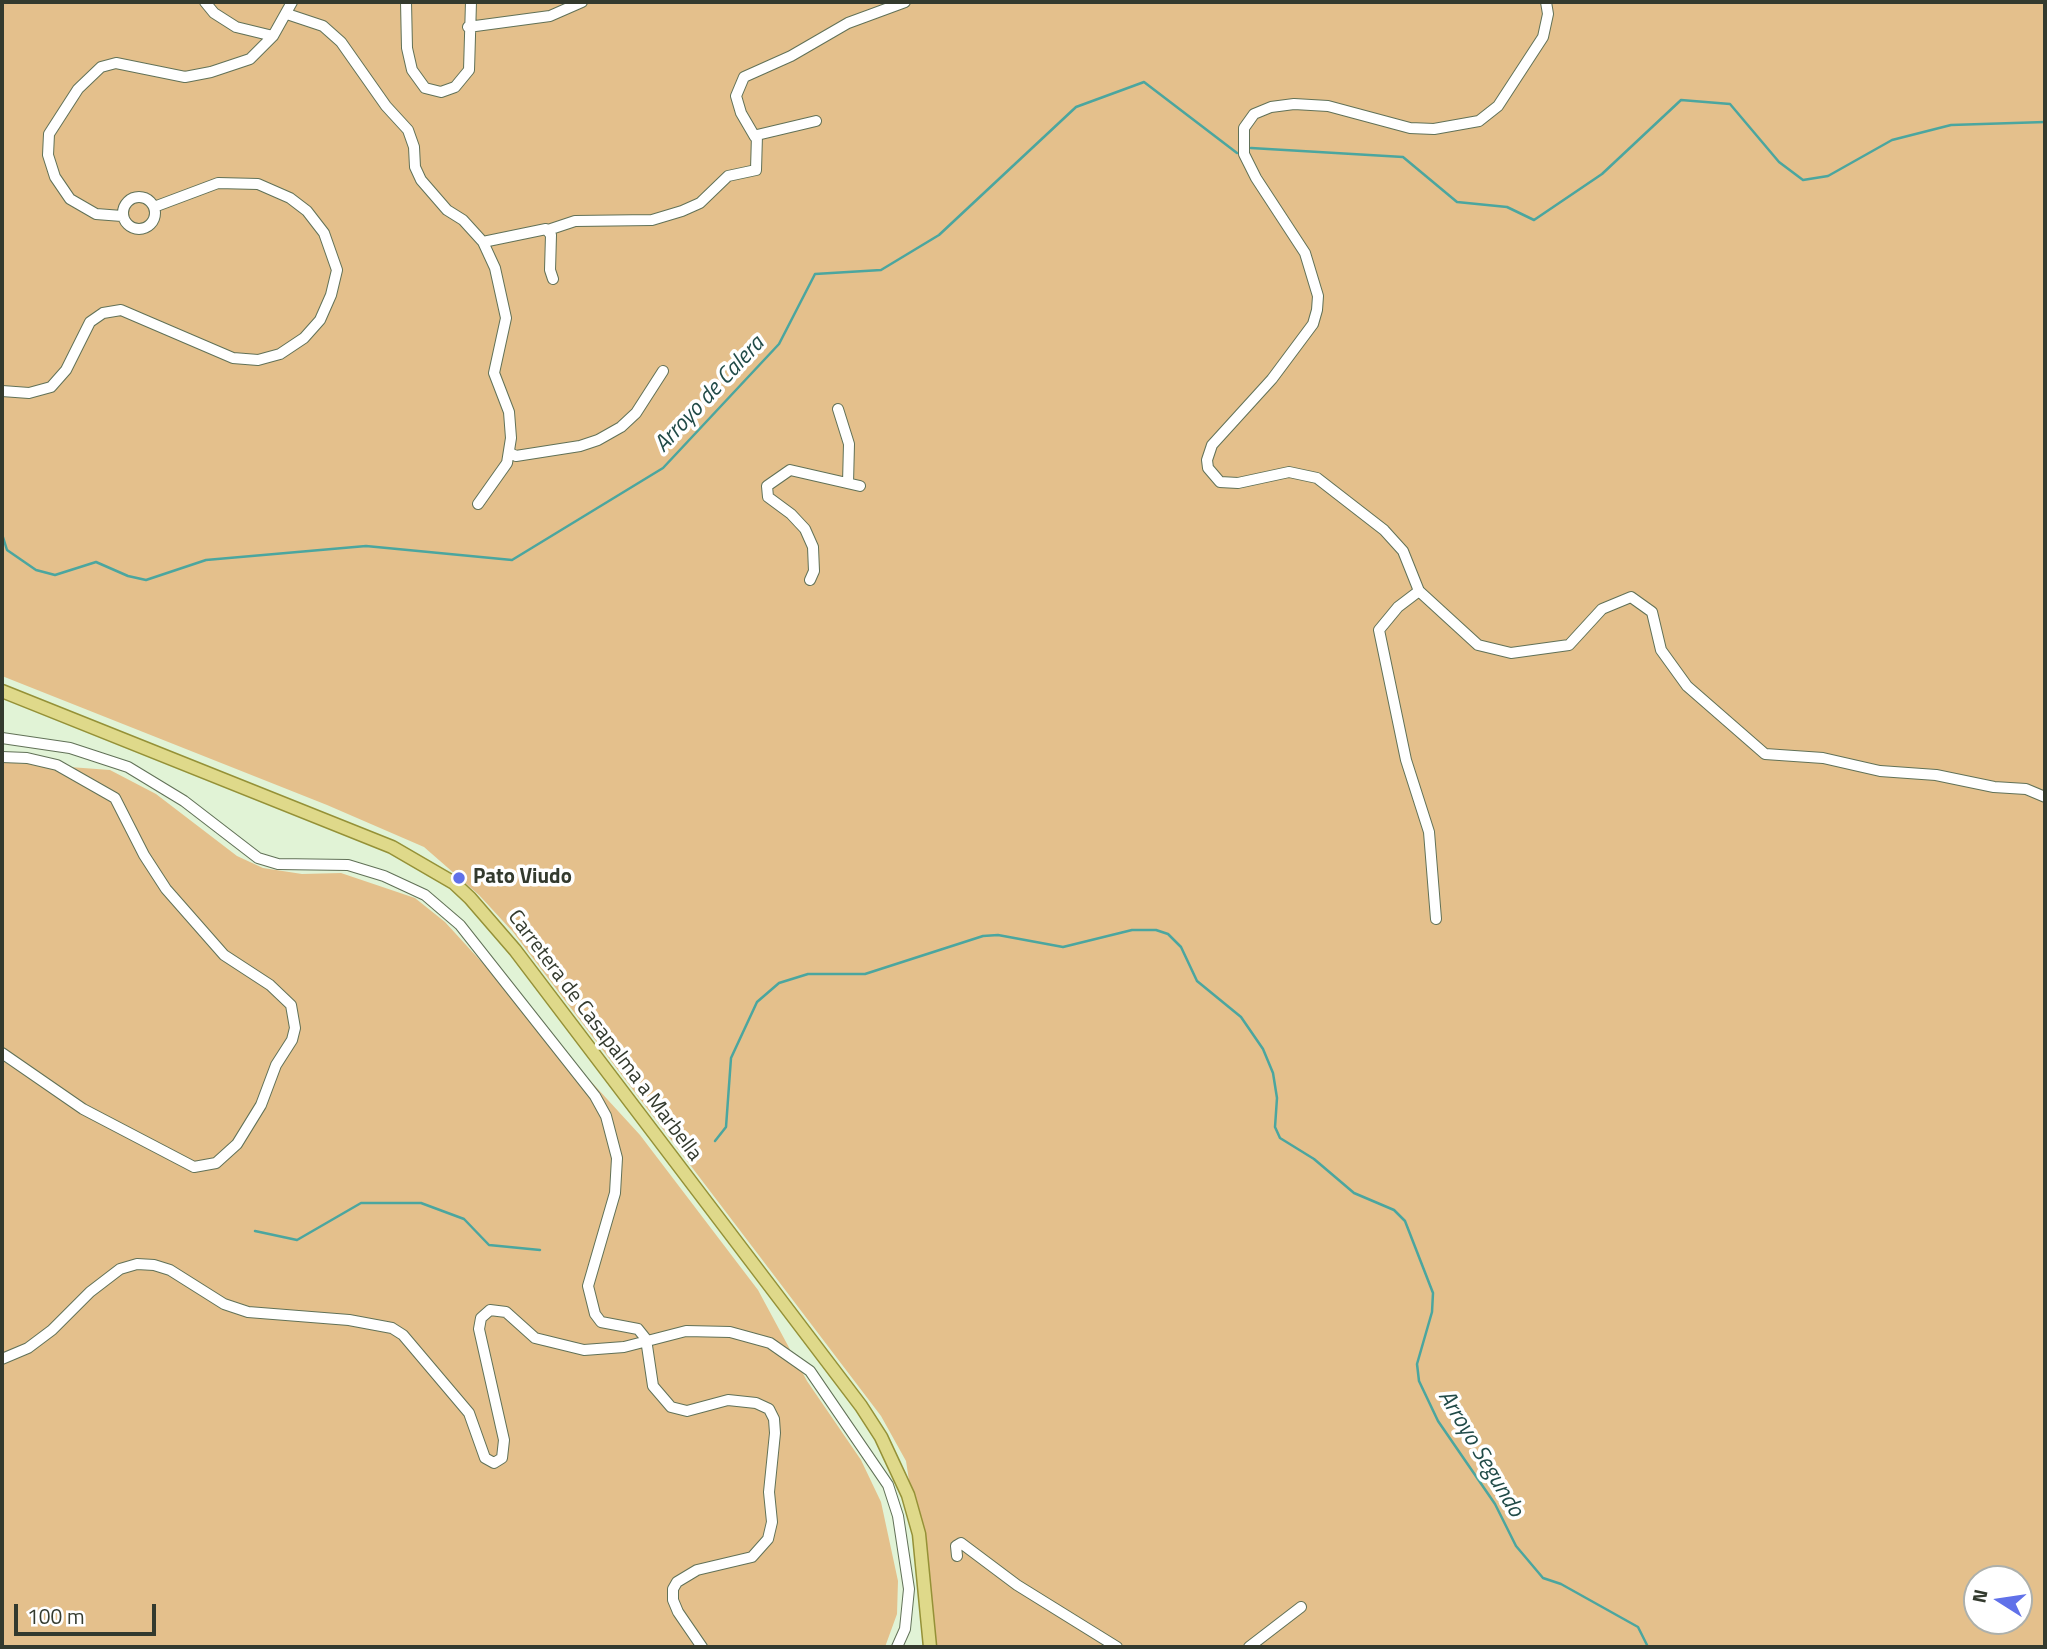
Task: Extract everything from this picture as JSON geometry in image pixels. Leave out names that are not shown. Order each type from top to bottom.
[{"type":"main road","name":"Carretera de Casapalma a Marbella","points":[[2,691],[392,847],[454,883],[491,920],[845,1384],[881,1437],[908,1495],[919,1534],[930,1647]]},
{"type":"street","points":[[205,2],[214,13],[236,26],[273,36]]},
{"type":"street","points":[[154,207],[152,223],[143,229],[132,228],[122,216],[96,214],[70,199],[55,177],[48,156],[49,134],[78,89],[101,67],[116,63],[185,77],[211,72],[250,59],[273,36],[292,2]]},
{"type":"street","points":[[406,2],[407,48],[412,70],[425,88],[441,92],[455,87],[469,70],[468,27],[471,2]]},
{"type":"street","points":[[468,27],[550,16],[582,2]]},
{"type":"street","points":[[482,242],[544,228],[548,230],[575,221],[652,220],[700,203],[728,176],[757,168],[755,137],[744,119],[736,96],[744,77],[791,56],[815,39],[848,23],[905,2]]},
{"type":"street","points":[[1546,2],[1547,26],[1537,47],[1499,106],[1479,121],[1434,129],[1410,128],[1328,106],[1294,104],[1270,107],[1254,114],[1244,128],[1244,154],[1255,178],[1306,253],[1317,290],[1317,310],[1313,324],[1272,379],[1212,445],[1207,460],[1209,468],[1220,482],[1238,484],[1289,472],[1317,478],[1384,530],[1404,551],[1419,591],[1478,645],[1511,653],[1569,645],[1602,609],[1631,597],[1653,611],[1661,650],[1687,686],[1765,754],[1823,758],[1880,771],[1936,775],[1994,787],[2026,789],[2045,797]]},
{"type":"street","points":[[286,14],[323,26],[333,33],[386,106],[408,130],[414,147],[415,167],[421,180],[447,210],[463,220],[482,242],[504,297],[504,338],[494,373],[509,412],[510,453],[494,485],[478,504]]},
{"type":"street","points":[[755,137],[816,121]]},
{"type":"street","points":[[2,391],[29,393],[51,387],[66,370],[90,322],[103,313],[121,310],[233,358],[258,360],[280,354],[304,338],[320,320],[331,295],[337,270],[324,233],[307,211],[290,198],[258,184],[218,183],[154,207]]},
{"type":"street","points":[[122,216],[124,205],[132,198],[142,197],[154,207]]},
{"type":"street","points":[[548,230],[553,279]]},
{"type":"street","points":[[510,453],[516,456],[580,446],[598,440],[621,427],[636,412],[663,371]]},
{"type":"street","points":[[838,410],[849,444],[848,483]]},
{"type":"street","points":[[810,580],[814,571],[813,547],[805,529],[791,514],[768,497],[766,486],[790,470],[860,486]]},
{"type":"street","points":[[1419,591],[1398,607],[1379,630],[1406,760],[1429,832],[1436,919]]},
{"type":"street","points":[[2,738],[70,748],[128,767],[184,801],[258,858],[278,864],[348,865],[384,876],[425,895],[460,925],[595,1096],[606,1115],[617,1158],[615,1193],[590,1269],[589,1302],[601,1322],[638,1329],[646,1339],[653,1385],[671,1407],[687,1411],[728,1401],[747,1402],[769,1409],[774,1419],[769,1492],[772,1522],[768,1539],[752,1557],[697,1570],[677,1582],[673,1589],[673,1601],[678,1612],[702,1647]]},
{"type":"street","points":[[2,757],[27,758],[57,765],[115,798],[144,855],[166,889],[224,955],[270,985],[291,1005],[295,1028],[292,1040],[276,1065],[261,1105],[237,1144],[216,1163],[194,1167],[83,1109],[2,1053]]},
{"type":"street","points":[[2,1359],[28,1348],[52,1330],[90,1292],[120,1269],[137,1264],[154,1265],[170,1270],[224,1304],[248,1312],[336,1318],[391,1328],[402,1335],[469,1413],[485,1458],[494,1463],[502,1458],[504,1440],[501,1414],[481,1342],[479,1323],[485,1313],[495,1309],[506,1311],[535,1338],[583,1350],[624,1347],[646,1339],[686,1331],[730,1332],[770,1343],[810,1371],[888,1485],[898,1516],[909,1589],[907,1621],[897,1647]]},
{"type":"street","points":[[957,1556],[956,1546],[961,1543],[1017,1585],[1117,1647]]},
{"type":"street","points":[[1249,1647],[1301,1606]]},
{"type":"shaded area","points":[[2,2],[2045,2],[2045,1647],[935,1647],[906,1461],[881,1416],[513,932],[479,895],[424,847],[327,805],[2,676]]},
{"type":"shaded area","points":[[2,762],[110,770],[156,794],[237,856],[263,868],[302,874],[341,873],[415,898],[445,922],[640,1135],[758,1290],[807,1381],[861,1460],[881,1502],[898,1581],[897,1614],[885,1647],[2,1647]]},
{"type":"waterway","name":"Arroyo de Calera","points":[[2,534],[7,550],[36,570],[55,575],[96,562],[128,576],[146,580],[206,560],[366,546],[512,560],[663,468],[779,344],[815,274],[881,270],[939,235],[1076,107],[1144,82],[1237,153]]},
{"type":"waterway","name":"Arroyo de Calera","points":[[1251,148],[1403,157],[1457,202],[1507,207],[1534,220],[1602,174],[1681,100],[1730,104],[1779,162],[1803,180],[1828,176],[1892,140],[1951,125],[2045,122]]},
{"type":"waterway","name":"Arroyo Segundo","points":[[715,1141],[726,1127],[731,1058],[757,1002],[779,983],[808,974],[865,974],[983,936],[998,935],[1063,947],[1132,930],[1156,930],[1168,934],[1181,947],[1197,981],[1241,1017],[1263,1049],[1273,1073],[1277,1098],[1275,1127],[1280,1138],[1314,1159],[1354,1193],[1394,1210],[1405,1221],[1433,1293],[1432,1312],[1417,1364],[1419,1381],[1438,1421],[1495,1504],[1516,1546],[1543,1578],[1561,1584],[1638,1627],[1648,1647]]},
{"type":"waterway","name":"Arroyo Segundo","points":[[255,1231],[297,1240],[361,1203],[421,1203],[464,1219],[489,1245],[540,1250]]},
{"type":"place","name":"Pato Viudo","points":[[459,878]]}]
